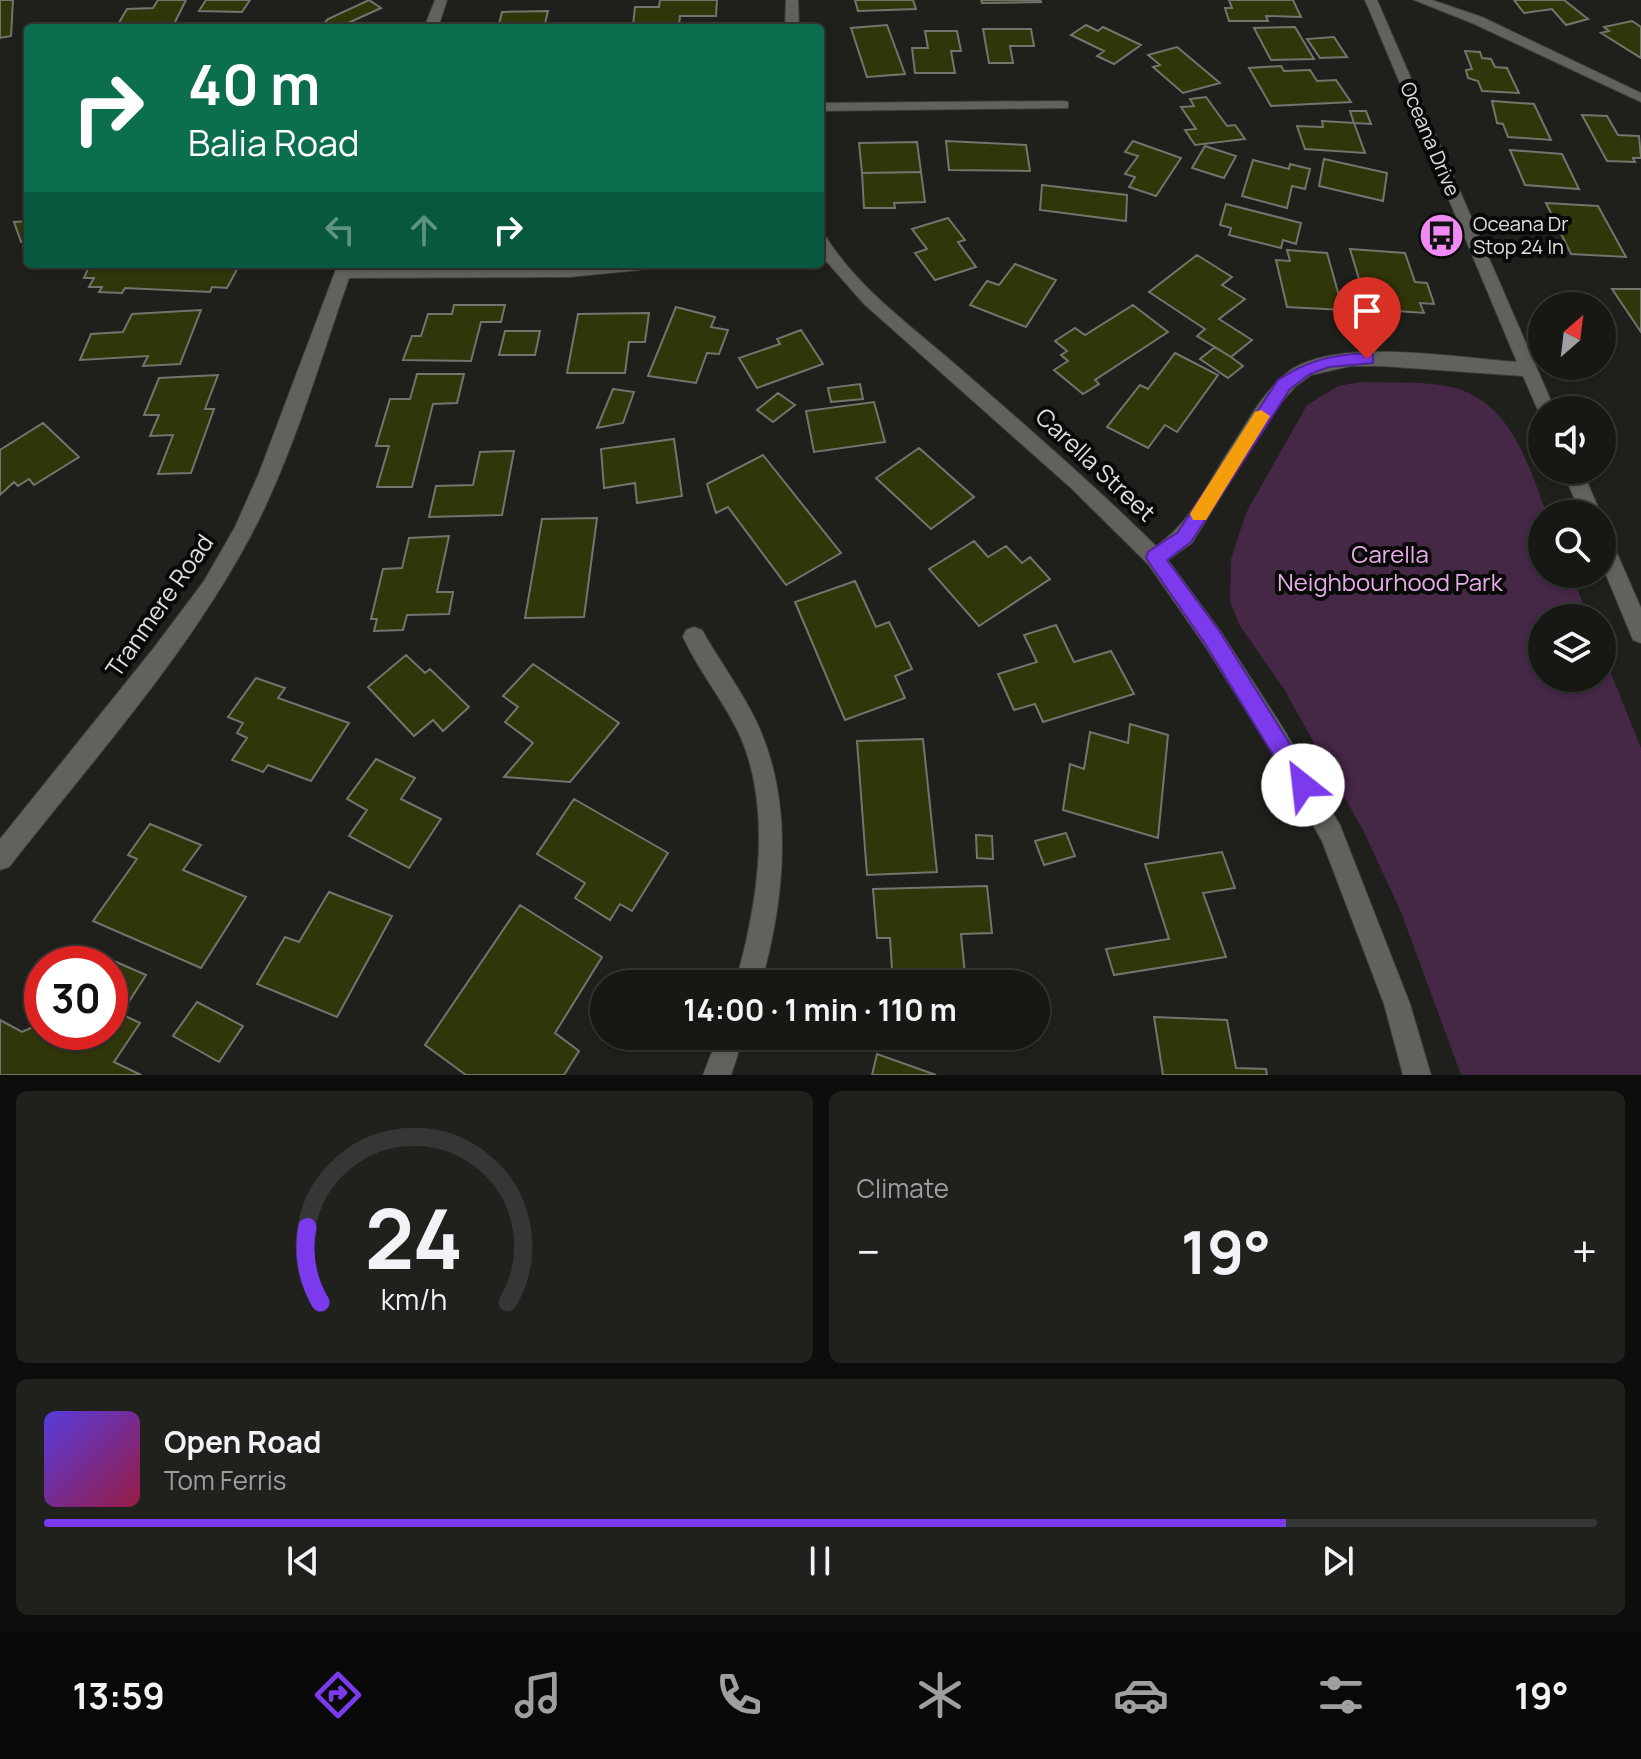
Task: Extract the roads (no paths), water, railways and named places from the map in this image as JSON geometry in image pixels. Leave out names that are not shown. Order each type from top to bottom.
[{"type":"street","points":[[432,24],[441,0]]},
{"type":"street","points":[[792,0],[792,24]]},
{"type":"street","name":"Oceana Drive","points":[[1371,0],[1528,368]]},
{"type":"street","points":[[1420,0],[1477,20],[1641,98]]},
{"type":"street","points":[[824,107],[1063,105]]},
{"type":"street","name":"Carella Street","points":[[824,247],[870,300],[1067,471],[1155,558],[1213,639],[1275,736],[1331,834],[1397,1004],[1417,1075]]},
{"type":"street","points":[[345,268],[569,271],[599,268]]},
{"type":"street","name":"Tranmere Road","points":[[0,858],[161,656],[211,587],[243,531],[269,473],[345,268]]},
{"type":"street","points":[[1155,558],[1185,537],[1269,404],[1284,385],[1305,370],[1328,361],[1367,359],[1528,370]]},
{"type":"street","points":[[1616,574],[1641,633]]},
{"type":"street","points":[[694,637],[754,741],[767,790],[769,857],[762,916],[751,970]]},
{"type":"street","points":[[717,1075],[726,1050]]},
{"type":"place","name":"Oceana Dr Stop 24 In","points":[[1442,236]]},
{"type":"park label","name":"Carella Neighbourhood Park","points":[[1390,569]]}]
